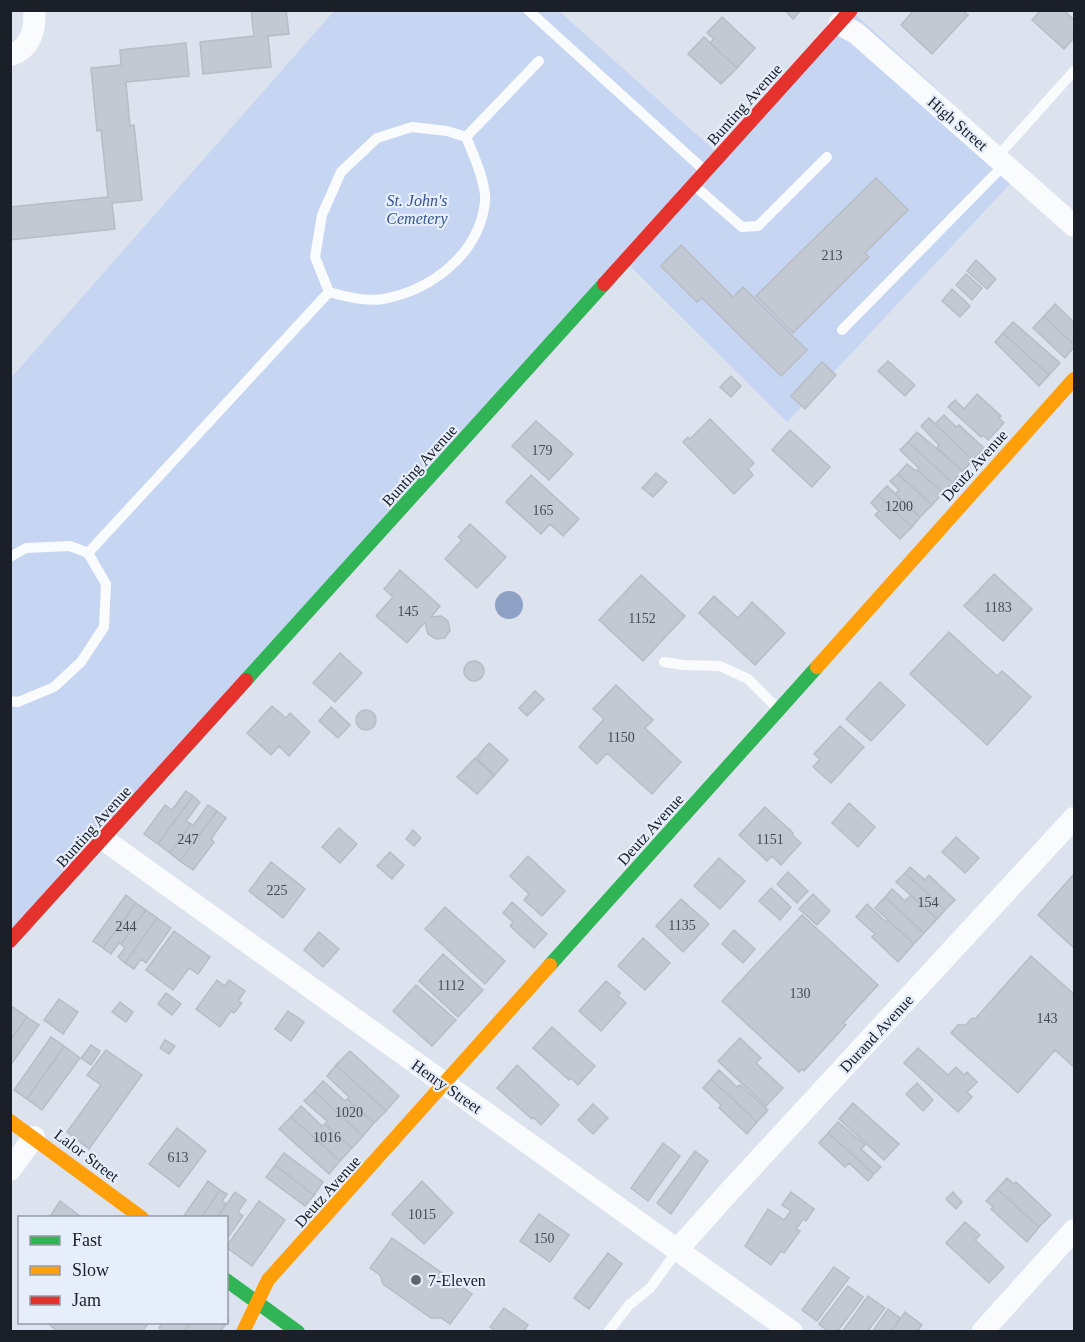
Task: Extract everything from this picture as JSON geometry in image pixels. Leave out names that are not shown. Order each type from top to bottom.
[{"type":"street","points":[[10,55],[17,54],[27,45],[34,30],[34,10]]},
{"type":"street","name":"Bunting Avenue","points":[[10,941],[845,17]]},
{"type":"street","name":"High Street","points":[[845,17],[856,33],[1074,226]]},
{"type":"street","name":"Deutz Avenue","points":[[243,1332],[268,1280],[1074,379]]},
{"type":"street","name":"Durand Avenue","points":[[678,1250],[1074,819]]},
{"type":"street","name":"Henry Street","points":[[103,839],[792,1332]]},
{"type":"street","name":"Lalor Street","points":[[10,1121],[139,1216]]},
{"type":"street","points":[[10,1170],[34,1137]]},
{"type":"street","points":[[982,1332],[1074,1230]]},
{"type":"street","points":[[228,1282],[298,1332]]},
{"type":"lane","points":[[528,10],[706,171]]},
{"type":"lane","points":[[466,137],[539,61]]},
{"type":"lane","points":[[843,330],[1000,161],[1074,71]]},
{"type":"lane","points":[[412,127],[447,131],[466,137],[477,163],[486,200],[479,231],[456,263],[422,288],[382,300],[349,298],[329,292],[315,257],[321,215],[341,172],[377,138],[412,127]]},
{"type":"lane","points":[[694,185],[742,227],[758,226],[827,157]]},
{"type":"lane","points":[[88,553],[329,292]]},
{"type":"lane","points":[[10,557],[26,548],[70,546],[88,553],[106,584],[104,627],[81,662],[54,687],[18,702],[10,701]]},
{"type":"lane","points":[[664,662],[720,666],[748,679],[779,709]]},
{"type":"lane","points":[[608,1332],[629,1305],[650,1288],[678,1250]]},
{"type":"green space","name":"St. John's Cemetery","points":[[334,11],[559,11],[724,159],[855,14],[1024,169],[787,422],[629,265],[11,949],[11,378]]},
{"type":"shaded area","points":[[509,591],[519,595],[523,605],[519,615],[509,619],[499,615],[495,605],[499,595]]},
{"type":"building","points":[[251,10],[286,10],[289,34],[268,36],[271,67],[203,74],[200,42],[254,36]]},
{"type":"building","points":[[785,10],[801,10],[793,19]]},
{"type":"building","points":[[914,10],[962,10],[968,15],[932,54],[901,25]]},
{"type":"building","points":[[1041,10],[1064,10],[1074,20],[1074,38],[1064,49],[1032,20]]},
{"type":"building","points":[[722,17],[755,48],[737,68],[710,43],[714,39],[707,33]]},
{"type":"building","points":[[704,37],[737,68],[721,84],[688,54]]},
{"type":"building","points":[[186,43],[189,76],[126,82],[130,126],[134,125],[142,200],[112,203],[115,229],[10,240],[10,207],[108,197],[101,130],[97,131],[91,68],[121,65],[120,50]]},
{"type":"building","points":[[876,178],[908,210],[865,253],[869,257],[793,333],[756,296]]},
{"type":"building","points":[[681,245],[733,297],[743,287],[807,350],[781,376],[702,298],[697,302],[661,266]]},
{"type":"building","points":[[976,260],[996,279],[987,289],[967,271]]},
{"type":"building","points":[[966,274],[982,288],[972,300],[956,285]]},
{"type":"building","points":[[952,289],[970,306],[960,317],[942,301]]},
{"type":"building","points":[[1055,304],[1074,322],[1074,345],[1044,316]]},
{"type":"building","points":[[1044,316],[1074,345],[1065,358],[1033,328]]},
{"type":"building","points":[[1013,322],[1060,363],[1049,375],[1003,333]]},
{"type":"building","points":[[1003,333],[1049,375],[1039,386],[995,342]]},
{"type":"building","points":[[888,361],[915,385],[905,396],[878,371]]},
{"type":"building","points":[[822,362],[836,375],[805,409],[791,396]]},
{"type":"building","points":[[731,376],[741,386],[731,397],[720,387]]},
{"type":"building","points":[[977,394],[1001,416],[999,418],[1004,423],[988,440],[983,435],[981,437],[948,407],[955,400],[964,409]]},
{"type":"building","points":[[944,415],[956,427],[959,425],[984,448],[973,460],[935,424]]},
{"type":"building","points":[[929,418],[973,460],[963,471],[937,448],[939,445],[921,426]]},
{"type":"building","points":[[710,419],[754,463],[748,469],[753,475],[734,494],[683,442],[688,437],[690,439]]},
{"type":"building","points":[[536,421],[573,454],[549,480],[512,446]]},
{"type":"building","points":[[790,430],[830,467],[812,487],[772,450]]},
{"type":"building","points":[[917,432],[963,471],[953,483],[908,442]]},
{"type":"building","points":[[908,442],[953,483],[943,493],[917,470],[919,468],[900,450]]},
{"type":"building","points":[[907,464],[943,493],[932,505],[898,474]]},
{"type":"building","points":[[656,473],[667,482],[653,497],[642,488]]},
{"type":"building","points":[[898,474],[932,505],[920,517],[895,494],[899,490],[890,481]]},
{"type":"building","points":[[531,475],[579,519],[563,536],[550,524],[541,534],[506,502]]},
{"type":"building","points":[[887,486],[920,517],[912,527],[878,495]]},
{"type":"building","points":[[878,495],[912,527],[900,539],[875,515],[879,511],[871,503]]},
{"type":"building","points":[[470,524],[506,557],[477,588],[445,559],[462,540],[458,537]]},
{"type":"building","points":[[400,570],[440,606],[431,617],[441,616],[448,621],[450,630],[445,638],[436,639],[428,634],[425,622],[407,643],[376,616],[393,597],[384,589]]},
{"type":"building","points":[[994,574],[1032,609],[1003,641],[964,606]]},
{"type":"building","points":[[641,575],[685,616],[643,661],[599,620]]},
{"type":"building","points":[[714,596],[738,618],[752,602],[785,633],[755,665],[699,613]]},
{"type":"building","points":[[949,632],[997,676],[1002,671],[1031,697],[987,745],[910,674]]},
{"type":"building","points":[[340,653],[362,673],[335,702],[313,683]]},
{"type":"building","points":[[474,661],[481,664],[484,671],[481,678],[474,681],[467,678],[464,671],[467,664]]},
{"type":"building","points":[[880,682],[905,705],[871,741],[846,719]]},
{"type":"building","points":[[616,685],[653,720],[645,728],[681,762],[652,794],[607,753],[597,764],[579,747],[604,719],[593,709]]},
{"type":"building","points":[[535,691],[544,699],[527,716],[519,708]]},
{"type":"building","points":[[272,706],[286,718],[290,713],[310,732],[289,756],[279,746],[271,755],[247,733]]},
{"type":"building","points":[[331,707],[350,725],[338,738],[319,721]]},
{"type":"building","points":[[366,710],[373,713],[376,720],[373,727],[366,730],[359,727],[356,720],[359,713]]},
{"type":"building","points":[[840,726],[864,747],[831,783],[813,767],[820,759],[814,754]]},
{"type":"building","points":[[489,743],[508,760],[495,775],[476,758]]},
{"type":"building","points":[[475,758],[494,776],[477,794],[457,777]]},
{"type":"building","points":[[186,791],[193,796],[158,844],[144,834],[165,805],[172,810]]},
{"type":"building","points":[[193,796],[200,802],[186,821],[191,824],[170,853],[158,844]]},
{"type":"building","points":[[849,803],[875,827],[858,847],[832,823]]},
{"type":"building","points":[[208,805],[217,811],[180,861],[170,853]]},
{"type":"building","points":[[765,807],[801,843],[781,865],[772,856],[767,861],[739,835]]},
{"type":"building","points":[[217,811],[226,818],[211,839],[214,842],[193,870],[180,861]]},
{"type":"building","points":[[339,828],[357,844],[340,863],[322,847]]},
{"type":"building","points":[[413,830],[421,838],[414,846],[406,839]]},
{"type":"building","points":[[956,837],[979,858],[965,873],[942,852]]},
{"type":"building","points":[[390,852],[404,865],[392,879],[377,866]]},
{"type":"building","points":[[528,856],[565,891],[542,916],[524,900],[529,894],[510,876]]},
{"type":"building","points":[[719,858],[745,881],[720,909],[694,886]]},
{"type":"building","points":[[271,862],[305,889],[283,918],[249,891]]},
{"type":"building","points":[[910,867],[925,880],[929,875],[955,900],[945,910],[905,873]]},
{"type":"building","points":[[788,872],[808,891],[797,903],[777,884]]},
{"type":"building","points":[[905,873],[945,910],[937,919],[896,882]]},
{"type":"building","points":[[1074,874],[1074,948],[1038,915]]},
{"type":"building","points":[[771,888],[791,907],[780,920],[759,901]]},
{"type":"building","points":[[892,889],[905,901],[911,895],[937,919],[924,933],[885,897]]},
{"type":"building","points":[[813,894],[830,911],[817,925],[799,909]]},
{"type":"building","points":[[126,895],[136,903],[103,948],[93,941]]},
{"type":"building","points":[[885,897],[924,933],[914,944],[875,908]]},
{"type":"building","points":[[681,899],[709,924],[683,952],[656,926]]},
{"type":"building","points":[[512,902],[547,934],[534,948],[510,926],[513,922],[503,913]]},
{"type":"building","points":[[136,903],[146,910],[111,954],[103,948]]},
{"type":"building","points":[[867,904],[914,944],[898,962],[872,937],[875,934],[856,917]]},
{"type":"building","points":[[445,907],[505,961],[485,984],[425,929]]},
{"type":"building","points":[[146,910],[157,918],[125,963],[118,957],[125,948],[121,944]]},
{"type":"building","points":[[802,915],[878,985],[843,1023],[846,1025],[804,1071],[802,1069],[799,1072],[722,1001]]},
{"type":"building","points":[[157,918],[171,928],[146,963],[141,959],[134,969],[125,963]]},
{"type":"building","points":[[734,930],[755,949],[743,963],[722,944]]},
{"type":"building","points":[[174,931],[210,957],[198,974],[189,968],[173,990],[146,970]]},
{"type":"building","points":[[319,932],[339,949],[323,967],[304,950]]},
{"type":"building","points":[[643,938],[670,963],[645,990],[618,966]]},
{"type":"building","points":[[443,954],[483,990],[458,1017],[419,981]]},
{"type":"building","points":[[1031,956],[1074,994],[1074,1067],[1055,1050],[1018,1093],[951,1033],[958,1025],[966,1025],[971,1019],[976,1018]]},
{"type":"building","points":[[217,980],[225,986],[229,980],[245,991],[238,1001],[242,1003],[234,1013],[231,1011],[220,1027],[196,1009]]},
{"type":"building","points":[[606,981],[620,993],[618,996],[626,1003],[601,1031],[579,1011]]},
{"type":"building","points":[[416,985],[456,1020],[432,1046],[393,1011]]},
{"type":"building","points":[[166,993],[181,1004],[172,1015],[158,1004]]},
{"type":"building","points":[[59,999],[78,1012],[63,1034],[44,1020]]},
{"type":"building","points":[[120,1002],[133,1012],[126,1022],[112,1012]]},
{"type":"building","points":[[13,1007],[27,1017],[10,1041],[10,1010]]},
{"type":"building","points":[[288,1011],[304,1022],[291,1041],[275,1029]]},
{"type":"building","points":[[27,1017],[39,1025],[10,1066],[10,1041]]},
{"type":"building","points":[[552,1027],[595,1066],[578,1085],[571,1078],[569,1080],[533,1048]]},
{"type":"building","points":[[51,1037],[64,1046],[27,1099],[14,1090]]},
{"type":"building","points":[[740,1038],[761,1058],[756,1063],[783,1088],[766,1106],[718,1061]]},
{"type":"building","points":[[165,1040],[175,1046],[169,1054],[160,1048]]},
{"type":"building","points":[[91,1045],[100,1051],[91,1065],[81,1058]]},
{"type":"building","points":[[64,1046],[80,1058],[42,1110],[27,1099]]},
{"type":"building","points":[[918,1048],[948,1075],[956,1067],[964,1075],[967,1072],[977,1082],[967,1092],[972,1097],[958,1112],[904,1063]]},
{"type":"building","points":[[106,1050],[142,1075],[89,1149],[67,1132],[101,1085],[87,1075]]},
{"type":"building","points":[[350,1051],[399,1096],[386,1111],[336,1065]]},
{"type":"building","points":[[336,1065],[386,1111],[374,1123],[347,1099],[349,1097],[327,1076]]},
{"type":"building","points":[[517,1065],[559,1105],[541,1125],[497,1088]]},
{"type":"building","points":[[719,1070],[768,1110],[757,1122],[711,1079]]},
{"type":"building","points":[[711,1079],[757,1122],[747,1134],[719,1108],[721,1105],[703,1088]]},
{"type":"building","points":[[323,1081],[374,1123],[363,1136],[314,1091]]},
{"type":"building","points":[[917,1083],[933,1100],[923,1111],[906,1094]]},
{"type":"building","points":[[314,1091],[363,1136],[352,1148],[325,1124],[327,1121],[304,1101]]},
{"type":"building","points":[[853,1103],[899,1144],[884,1160],[839,1119]]},
{"type":"building","points":[[593,1104],[608,1118],[593,1134],[578,1120]]},
{"type":"building","points":[[301,1106],[322,1126],[325,1124],[352,1148],[340,1161],[291,1117]]},
{"type":"building","points":[[291,1117],[340,1161],[329,1174],[279,1129]]},
{"type":"building","points":[[838,1122],[865,1145],[861,1149],[881,1167],[874,1174],[828,1133]]},
{"type":"building","points":[[177,1128],[206,1151],[179,1187],[149,1164]]},
{"type":"building","points":[[828,1133],[874,1174],[868,1181],[849,1163],[845,1167],[819,1143]]},
{"type":"building","points":[[663,1143],[680,1156],[648,1201],[631,1188]]},
{"type":"building","points":[[695,1151],[708,1161],[671,1214],[657,1203]]},
{"type":"building","points":[[284,1153],[323,1182],[314,1195],[275,1165]]},
{"type":"building","points":[[275,1165],[314,1195],[305,1206],[266,1177]]},
{"type":"building","points":[[1007,1178],[1014,1184],[1016,1182],[1051,1215],[1039,1227],[997,1189]]},
{"type":"building","points":[[208,1181],[220,1190],[202,1216],[184,1216]]},
{"type":"building","points":[[422,1181],[453,1213],[424,1244],[392,1214]]},
{"type":"building","points":[[997,1189],[1039,1227],[1027,1242],[991,1209],[993,1207],[986,1201]]},
{"type":"building","points":[[220,1190],[227,1194],[222,1201],[226,1204],[218,1216],[202,1216]]},
{"type":"building","points":[[235,1192],[246,1200],[238,1212],[243,1216],[228,1237],[228,1216],[218,1216]]},
{"type":"building","points":[[791,1192],[814,1209],[806,1221],[803,1219],[796,1229],[800,1231],[784,1253],[781,1251],[771,1265],[745,1246],[768,1209],[784,1220],[791,1211],[782,1205]]},
{"type":"building","points":[[953,1192],[962,1202],[956,1209],[946,1199]]},
{"type":"building","points":[[60,1201],[80,1216],[50,1216]]},
{"type":"building","points":[[259,1201],[285,1220],[252,1266],[228,1248],[228,1244]]},
{"type":"building","points":[[539,1214],[569,1235],[550,1262],[520,1241]]},
{"type":"building","points":[[965,1222],[980,1235],[975,1240],[1004,1267],[989,1283],[946,1243]]},
{"type":"building","name":"7-Eleven","points":[[392,1238],[472,1294],[450,1324],[441,1318],[431,1318],[383,1284],[380,1275],[370,1268]]},
{"type":"building","points":[[608,1253],[622,1264],[589,1309],[574,1298]]},
{"type":"building","points":[[834,1267],[849,1278],[817,1321],[802,1310]]},
{"type":"building","points":[[848,1286],[863,1297],[837,1332],[829,1332],[819,1324]]},
{"type":"building","points":[[868,1296],[885,1308],[867,1332],[842,1332]]},
{"type":"building","points":[[504,1308],[528,1325],[523,1332],[497,1332],[490,1327]]},
{"type":"building","points":[[888,1309],[900,1318],[891,1332],[872,1332]]},
{"type":"building","points":[[905,1312],[922,1325],[917,1332],[891,1332]]},
{"type":"building","points":[[148,1324],[142,1332],[58,1332],[50,1325]]},
{"type":"building","points":[[162,1324],[189,1324],[184,1332],[162,1332],[159,1328]]},
{"type":"building","points":[[189,1324],[226,1324],[220,1332],[184,1332]]},
{"type":"traffic: fast","points":[[246,680],[604,284]]},
{"type":"traffic: fast","points":[[550,965],[817,667]]},
{"type":"traffic: fast","points":[[228,1281],[298,1332]]},
{"type":"traffic: slow","points":[[817,667],[1074,379]]},
{"type":"traffic: slow","points":[[243,1332],[268,1280],[550,965]]},
{"type":"traffic: slow","points":[[10,1121],[139,1216]]},
{"type":"traffic: jam","points":[[604,284],[851,10]]},
{"type":"traffic: jam","points":[[10,941],[246,680]]},
{"type":"place","name":"7-Eleven","points":[[416,1280]]}]
